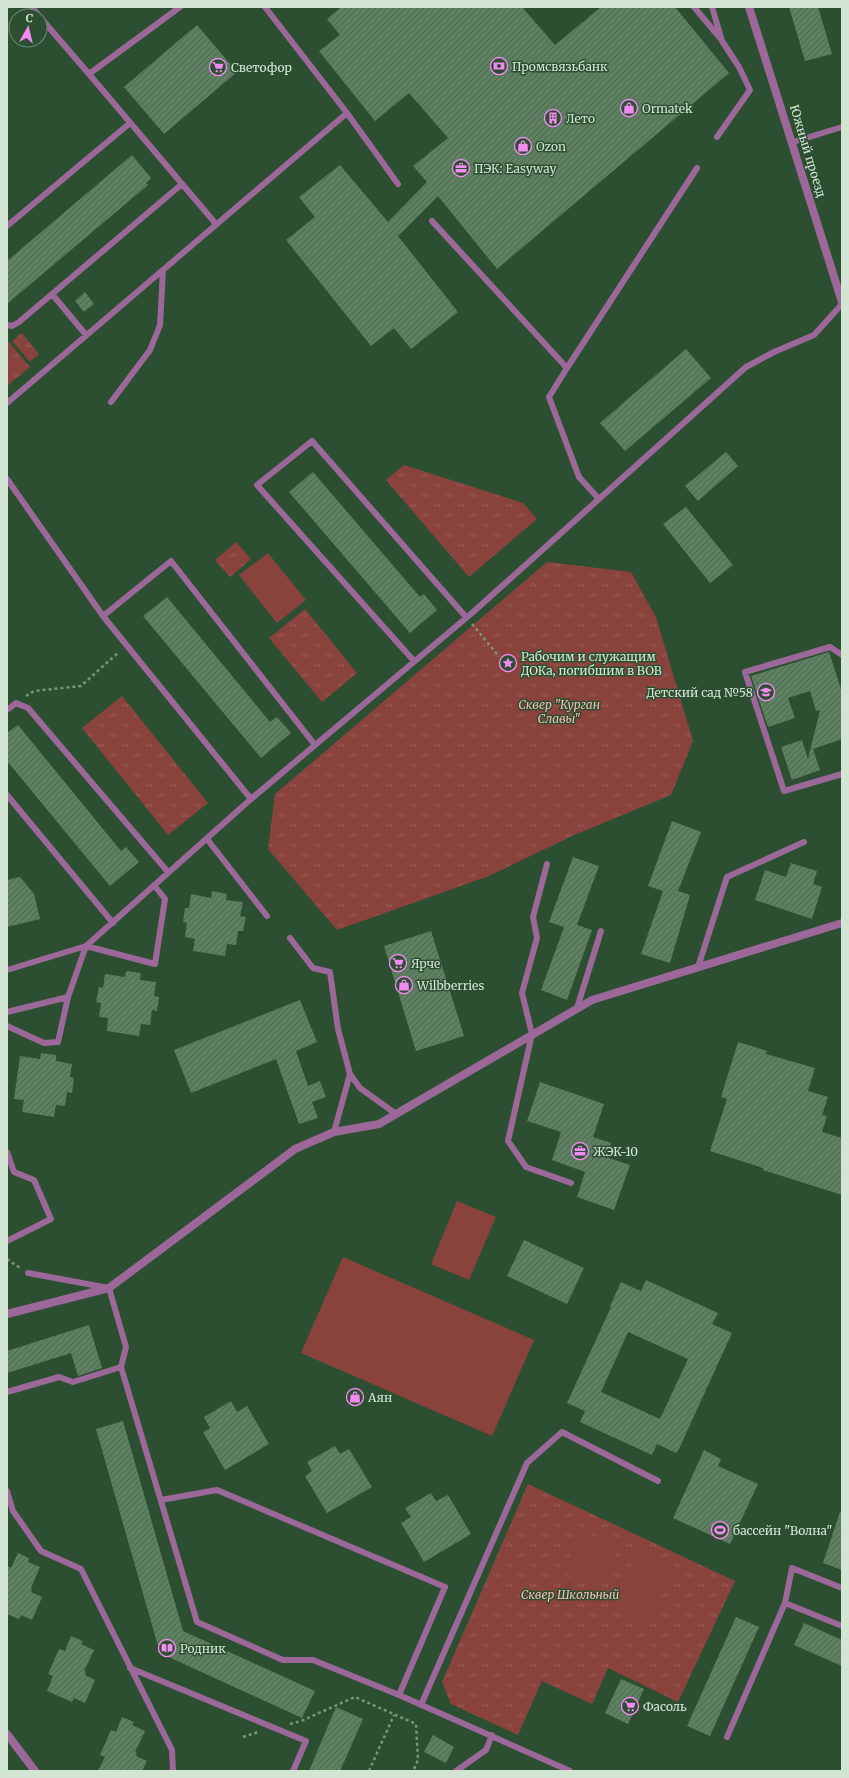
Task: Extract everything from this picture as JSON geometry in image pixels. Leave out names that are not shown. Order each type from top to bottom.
[{"type":"street","name":"Южный проезд","points":[[749,7],[793,142],[842,303]]},
{"type":"street","points":[[7,1314],[109,1288],[295,1149],[334,1132],[379,1124],[592,1000],[842,923]]},
{"type":"street","points":[[7,1734],[35,1771]]},
{"type":"lane","points":[[89,74],[180,7]]},
{"type":"lane","points":[[265,7],[347,113],[398,184]]},
{"type":"lane","points":[[694,7],[722,41],[739,67],[750,90],[717,137]]},
{"type":"lane","points":[[712,7],[722,41]]},
{"type":"lane","points":[[48,25],[216,224]]},
{"type":"lane","points":[[7,403],[347,113]]},
{"type":"lane","points":[[7,226],[130,122]]},
{"type":"lane","points":[[793,142],[842,127]]},
{"type":"lane","points":[[599,499],[579,477],[550,397],[567,368],[697,168]]},
{"type":"lane","points":[[7,325],[12,326],[19,322],[182,184]]},
{"type":"lane","points":[[432,221],[567,368]]},
{"type":"lane","points":[[111,402],[150,350],[160,325],[163,270]]},
{"type":"lane","points":[[52,294],[86,335]]},
{"type":"lane","points":[[7,970],[86,946],[251,799],[466,617],[746,367],[774,352],[814,335],[842,303]]},
{"type":"lane","points":[[414,661],[257,485],[312,441],[466,617]]},
{"type":"lane","points":[[7,479],[103,616],[251,799]]},
{"type":"lane","points":[[103,616],[171,561],[315,745]]},
{"type":"lane","points":[[842,655],[830,647],[745,672],[784,790],[842,774]]},
{"type":"lane","points":[[7,710],[16,703],[28,708],[168,872]]},
{"type":"lane","points":[[7,795],[113,923]]},
{"type":"lane","points":[[207,839],[267,916]]},
{"type":"lane","points":[[698,967],[727,877],[804,842]]},
{"type":"lane","points":[[547,864],[533,917],[537,938],[522,993],[532,1034],[508,1141],[526,1167],[571,1183]]},
{"type":"lane","points":[[86,946],[154,964],[165,899],[154,885]]},
{"type":"lane","points":[[577,1008],[601,931]]},
{"type":"lane","points":[[290,938],[313,968],[330,972],[338,1029],[350,1074],[360,1088],[396,1114]]},
{"type":"lane","points":[[7,1026],[44,1043],[58,1042],[68,997],[86,946]]},
{"type":"lane","points":[[7,1012],[68,997]]},
{"type":"lane","points":[[334,1132],[350,1074]]},
{"type":"lane","points":[[7,1152],[14,1172],[34,1180],[51,1219],[7,1242]]},
{"type":"lane","points":[[28,1273],[109,1288],[126,1347],[121,1366],[197,1622],[283,1660],[313,1660],[492,1735],[570,1771]]},
{"type":"lane","points":[[7,1392],[59,1378],[73,1382],[121,1366]]},
{"type":"lane","points":[[421,1705],[527,1463],[562,1432],[658,1481]]},
{"type":"lane","points":[[161,1500],[217,1490],[445,1587],[399,1695]]},
{"type":"lane","points":[[7,1491],[10,1512],[41,1551],[81,1569],[172,1750],[173,1771]]},
{"type":"lane","points":[[728,1737],[785,1603],[792,1568],[842,1588]]},
{"type":"lane","points":[[785,1603],[842,1626]]},
{"type":"lane","points":[[130,1668],[306,1741],[293,1771]]},
{"type":"lane","points":[[456,1771],[486,1750],[492,1735]]},
{"type":"path","points":[[466,617],[497,654]]},
{"type":"path","points":[[16,703],[34,691],[81,686],[127,645]]},
{"type":"path","points":[[7,1260],[28,1273]]},
{"type":"path","points":[[243,1737],[273,1727],[301,1721],[355,1697],[416,1724],[418,1760],[413,1771]]},
{"type":"path","points":[[370,1771],[394,1715]]},
{"type":"green space","points":[[22,333],[39,354],[30,362],[12,341]]},
{"type":"green space","points":[[7,340],[30,367],[7,386]]},
{"type":"green space","points":[[404,465],[523,503],[537,519],[469,577],[386,480]]},
{"type":"green space","points":[[236,542],[251,559],[230,577],[215,560]]},
{"type":"green space","points":[[268,553],[306,600],[277,623],[239,575]]},
{"type":"green space","name":"Сквер \"Курган Славы\"","points":[[547,562],[631,572],[656,617],[693,741],[671,795],[572,836],[489,876],[337,930],[268,849],[275,794]]},
{"type":"green space","points":[[305,609],[357,673],[322,702],[269,638]]},
{"type":"green space","points":[[122,696],[208,803],[168,835],[82,728]]},
{"type":"green space","points":[[457,1201],[496,1217],[469,1280],[431,1264]]},
{"type":"green space","points":[[343,1257],[534,1340],[492,1436],[301,1353]]},
{"type":"green space","name":"Сквер Школьный","points":[[528,1484],[735,1581],[678,1702],[608,1668],[592,1704],[542,1681],[518,1735],[451,1704],[442,1682]]},
{"type":"green space","points":[[582,1531],[618,1548],[599,1589],[563,1572]]},
{"type":"green space","points":[[638,1552],[674,1568],[649,1625],[613,1609]]},
{"type":"building","name":"Лето","points":[[341,7],[522,7],[555,45],[601,7],[675,7],[729,73],[497,269],[438,196],[398,236],[458,312],[411,349],[394,328],[371,346],[286,240],[315,217],[299,197],[340,165],[388,222],[427,182],[413,166],[448,138],[409,93],[375,121],[319,51],[340,35],[327,19]]},
{"type":"building","points":[[789,7],[818,7],[832,54],[805,61]]},
{"type":"building","points":[[197,25],[237,72],[164,134],[124,87]]},
{"type":"building","points":[[132,155],[151,178],[146,183],[148,185],[7,304],[7,261]]},
{"type":"building","points":[[85,292],[94,304],[84,312],[75,301]]},
{"type":"building","points":[[686,349],[711,378],[625,451],[600,423]]},
{"type":"building","points":[[726,452],[738,466],[698,501],[685,486]]},
{"type":"building","points":[[313,472],[420,597],[424,594],[437,610],[410,633],[289,492]]},
{"type":"building","points":[[686,507],[733,565],[710,583],[663,524]]},
{"type":"building","points":[[167,597],[270,722],[277,717],[291,733],[261,758],[143,616]]},
{"type":"building","points":[[829,652],[842,692],[842,739],[813,749],[820,770],[792,780],[781,747],[802,740],[808,759],[820,710],[816,711],[810,691],[788,698],[795,718],[768,727],[751,676]]},
{"type":"building","points":[[18,725],[121,851],[126,847],[139,862],[110,886],[7,761],[7,733]]},
{"type":"building","points":[[672,821],[701,832],[678,891],[690,895],[670,963],[641,954],[663,891],[648,886]]},
{"type":"building","points":[[573,857],[599,866],[577,925],[592,930],[567,1000],[541,990],[564,927],[549,922]]},
{"type":"building","points":[[791,863],[817,871],[813,884],[822,887],[812,919],[755,900],[765,870],[786,877]]},
{"type":"building","points":[[20,877],[34,894],[40,919],[7,927],[7,880]]},
{"type":"building","points":[[212,891],[227,894],[226,900],[243,902],[240,916],[246,917],[243,931],[238,931],[236,945],[227,944],[225,956],[193,951],[195,939],[185,937],[187,923],[183,922],[185,908],[189,908],[191,894],[211,898]]},
{"type":"building","points":[[431,931],[464,1036],[416,1051],[384,946]]},
{"type":"building","points":[[126,971],[141,973],[140,980],[156,982],[154,996],[159,997],[157,1011],[152,1010],[150,1025],[141,1024],[139,1036],[107,1031],[108,1018],[99,1017],[101,1003],[96,1002],[99,987],[103,988],[105,974],[125,977]]},
{"type":"building","points":[[300,1000],[317,1042],[296,1051],[308,1086],[320,1081],[326,1097],[312,1102],[318,1118],[299,1124],[276,1059],[191,1093],[174,1050]]},
{"type":"building","points":[[738,1042],[767,1051],[766,1054],[815,1068],[808,1091],[828,1097],[822,1115],[827,1116],[822,1132],[842,1138],[842,1195],[763,1170],[763,1168],[710,1151],[727,1099],[721,1097]]},
{"type":"building","points":[[41,1053],[56,1055],[56,1061],[72,1064],[70,1077],[74,1078],[72,1093],[67,1092],[65,1106],[56,1105],[54,1117],[22,1112],[24,1100],[14,1099],[20,1056],[40,1059]]},
{"type":"building","points":[[540,1082],[604,1104],[593,1137],[611,1143],[606,1157],[630,1165],[614,1210],[577,1197],[585,1172],[552,1160],[561,1132],[527,1121]]},
{"type":"building","points":[[524,1240],[584,1268],[567,1304],[507,1276]]},
{"type":"building","points":[[646,1280],[718,1313],[712,1324],[732,1333],[676,1453],[657,1444],[652,1455],[580,1422],[585,1411],[567,1403],[621,1282],[641,1291]],"holes":[[[628,1332],[688,1359],[660,1419],[601,1392]]]},
{"type":"building","points":[[89,1325],[102,1368],[78,1376],[71,1353],[7,1373],[7,1351]]},
{"type":"building","points":[[231,1401],[237,1412],[247,1406],[269,1444],[225,1470],[203,1432],[210,1428],[204,1417]]},
{"type":"building","points":[[123,1421],[183,1631],[315,1691],[302,1718],[160,1653],[96,1429]]},
{"type":"building","points":[[335,1446],[340,1454],[349,1449],[372,1487],[327,1513],[305,1476],[312,1471],[307,1462]]},
{"type":"building","points":[[704,1450],[721,1459],[718,1466],[758,1484],[730,1544],[673,1518]]},
{"type":"building","points":[[431,1493],[436,1501],[448,1495],[471,1534],[424,1562],[401,1523],[411,1517],[405,1508]]},
{"type":"building","points":[[840,1512],[842,1512],[842,1570],[823,1563]]},
{"type":"building","points":[[18,1553],[29,1558],[28,1562],[40,1567],[31,1588],[31,1592],[42,1597],[32,1620],[21,1615],[19,1619],[7,1614],[7,1566],[11,1568]]},
{"type":"building","points":[[736,1617],[759,1627],[710,1736],[687,1726]]},
{"type":"building","points":[[804,1623],[842,1640],[842,1666],[794,1645]]},
{"type":"building","points":[[71,1636],[83,1641],[81,1644],[94,1650],[84,1671],[86,1672],[85,1675],[95,1680],[85,1703],[74,1698],[72,1702],[47,1691],[53,1676],[48,1674],[59,1649],[65,1651]]},
{"type":"building","points":[[621,1679],[644,1689],[628,1724],[605,1713]]},
{"type":"building","points":[[336,1707],[363,1719],[340,1771],[309,1771]]},
{"type":"building","points":[[122,1717],[134,1722],[132,1725],[145,1731],[135,1752],[137,1753],[136,1756],[147,1761],[142,1771],[98,1771],[105,1757],[100,1755],[111,1730],[116,1732]]},
{"type":"building","points":[[433,1735],[454,1747],[446,1763],[424,1752]]},
{"type":"place","name":"Промсвязьбанк","points":[[499,66]]},
{"type":"place","name":"Светофор","points":[[218,67]]},
{"type":"place","name":"Ormatek","points":[[629,108]]},
{"type":"place","name":"Лето","points":[[553,118]]},
{"type":"place","name":"Ozon","points":[[523,146]]},
{"type":"place","name":"ПЭК: Easyway","points":[[461,168]]},
{"type":"place","name":"Рабочим и служащим ДОКа, погибшим в ВОВ","points":[[508,663]]},
{"type":"place","name":"Детский сад №58","points":[[766,692]]},
{"type":"place","name":"Ярче","points":[[398,963]]},
{"type":"place","name":"Wilbberries","points":[[404,985]]},
{"type":"place","name":"ЖЭК-10","points":[[580,1151]]},
{"type":"place","name":"Аян","points":[[355,1397]]},
{"type":"place","name":"бассейн \"Волна\"","points":[[720,1530]]},
{"type":"place","name":"Родник","points":[[167,1648]]},
{"type":"place","name":"Фасоль","points":[[630,1706]]}]
